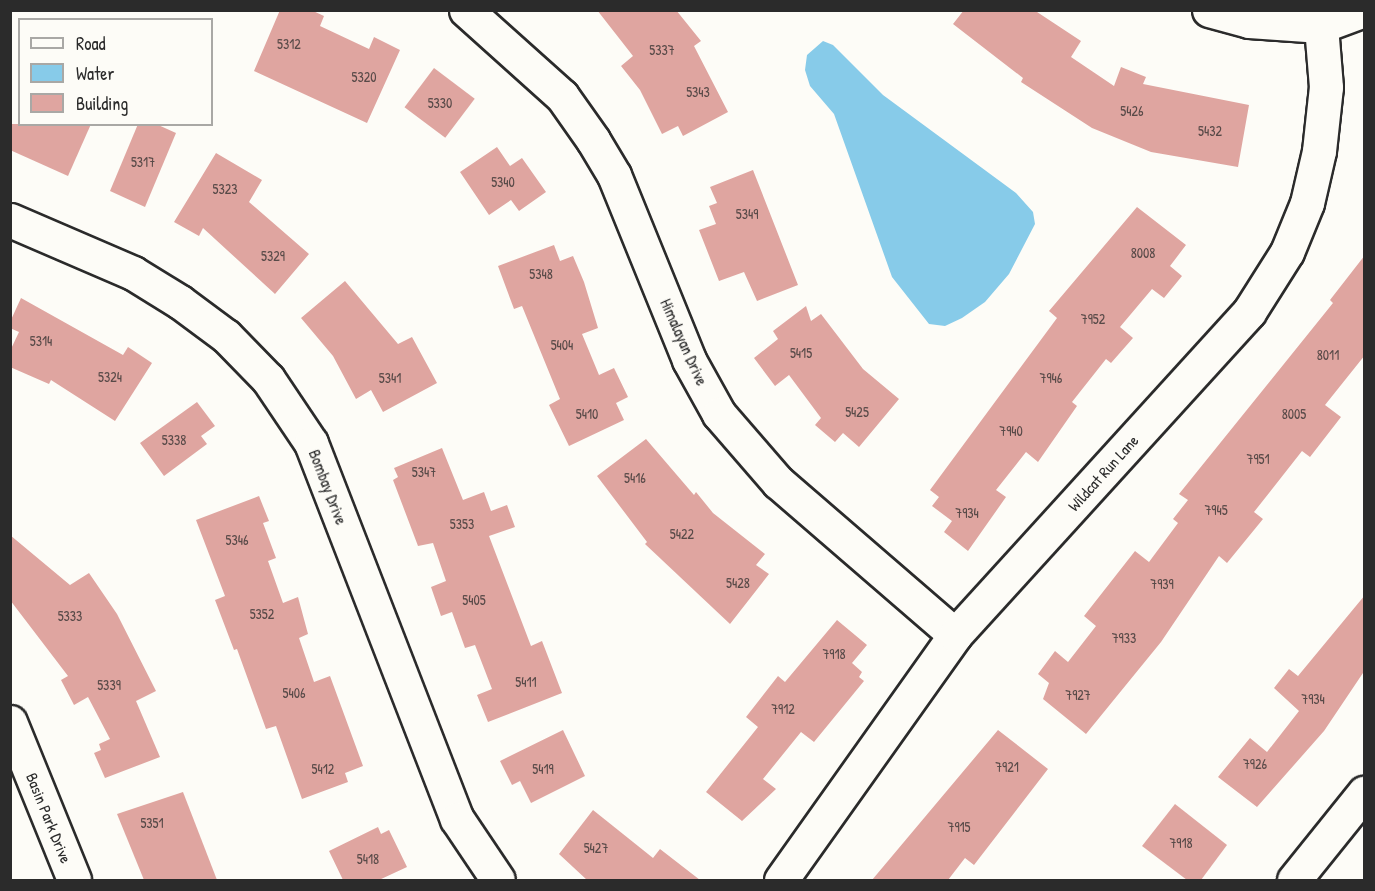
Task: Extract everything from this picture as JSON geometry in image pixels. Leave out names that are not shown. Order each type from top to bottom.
[{"type":"street","name":"Himalayan Drive","points":[[466,10],[562,96],[593,140],[614,175],[688,360],[719,414],[778,482],[955,635]]},
{"type":"street","points":[[1209,10],[1249,21],[1321,26],[1364,10]]},
{"type":"street","name":"Wildcat Run Lane","points":[[781,880],[955,635],[1249,312],[1287,252],[1307,203],[1319,151],[1326,87],[1321,26]]},
{"type":"street","name":"Bombay Drive","points":[[10,220],[133,273],[180,302],[226,336],[275,388],[311,443],[457,819],[498,880]]},
{"type":"street","name":"Basin Park Drive","points":[[10,722],[74,880]]},
{"type":"street","points":[[1294,880],[1365,792]]},
{"type":"water","points":[[823,41],[833,45],[883,95],[1016,193],[1033,212],[1035,224],[1009,274],[985,302],[962,318],[945,326],[929,324],[892,277],[834,114],[810,86],[805,70],[807,55]]},
{"type":"building","points":[[280,10],[311,10],[324,16],[320,26],[369,49],[374,37],[400,50],[367,123],[254,71]]},
{"type":"building","points":[[597,10],[676,10],[701,41],[694,46],[728,112],[683,136],[678,126],[662,134],[640,90],[621,66],[633,56]]},
{"type":"building","points":[[964,10],[1034,10],[1081,41],[1071,57],[1114,86],[1121,67],[1146,77],[1143,84],[1249,105],[1238,167],[1151,152],[1092,128],[1021,82],[1023,78],[953,24]]},
{"type":"building","points":[[434,68],[475,99],[445,138],[405,107]]},
{"type":"building","points":[[10,124],[90,126],[68,176],[10,150]]},
{"type":"building","points":[[137,126],[160,126],[176,133],[145,207],[110,191]]},
{"type":"building","points":[[497,147],[510,166],[522,158],[546,192],[519,211],[511,200],[489,215],[460,172]]},
{"type":"building","points":[[216,153],[262,180],[249,202],[309,254],[275,294],[203,228],[199,236],[174,222]]},
{"type":"building","points":[[753,170],[798,285],[757,301],[744,272],[719,281],[699,230],[716,224],[709,206],[717,203],[710,187]]},
{"type":"building","points":[[1137,207],[1186,245],[1170,266],[1182,276],[1164,298],[1152,289],[1120,327],[1133,338],[1111,363],[1106,359],[1072,402],[1077,406],[1038,462],[1026,452],[996,490],[1006,497],[968,551],[944,532],[952,521],[932,506],[939,497],[930,490],[1057,318],[1049,311]]},
{"type":"building","points":[[554,245],[560,261],[573,256],[584,282],[598,328],[582,334],[599,375],[614,368],[628,397],[616,403],[624,420],[569,446],[549,405],[560,399],[522,306],[514,309],[498,266]]},
{"type":"building","points":[[1365,255],[1365,355],[1325,405],[1341,417],[1310,457],[1302,451],[1254,512],[1263,519],[1227,563],[1219,556],[1161,642],[1086,734],[1043,699],[1049,683],[1038,674],[1055,651],[1068,662],[1096,626],[1084,616],[1135,551],[1149,562],[1178,523],[1173,519],[1188,500],[1179,494],[1333,303],[1330,300]]},
{"type":"building","points":[[345,281],[398,344],[412,337],[437,383],[383,412],[371,390],[356,399],[333,356],[301,318]]},
{"type":"building","points":[[21,298],[123,355],[128,347],[152,363],[115,421],[51,380],[49,384],[10,367],[10,351],[19,332],[10,328],[10,322]]},
{"type":"building","points":[[806,306],[811,321],[821,314],[863,369],[899,399],[859,447],[843,433],[835,442],[815,425],[821,418],[789,375],[775,386],[754,358],[778,339],[773,331]]},
{"type":"building","points":[[197,402],[215,426],[201,436],[207,444],[164,476],[140,443]]},
{"type":"building","points":[[646,439],[694,495],[696,492],[713,513],[765,554],[756,565],[769,574],[730,624],[645,544],[647,542],[597,476]]},
{"type":"building","points":[[442,448],[463,500],[484,492],[491,511],[507,505],[515,527],[489,536],[531,646],[542,641],[562,693],[488,722],[477,695],[492,689],[475,645],[465,648],[452,612],[441,616],[431,587],[446,581],[433,543],[418,546],[393,480],[398,477],[394,468]]},
{"type":"building","points":[[259,496],[269,521],[263,523],[276,558],[268,561],[283,603],[298,597],[308,634],[299,638],[314,682],[330,676],[363,766],[345,773],[348,782],[302,799],[276,726],[266,729],[237,649],[234,650],[215,600],[225,596],[196,520]]},
{"type":"building","points":[[10,535],[70,585],[89,573],[117,614],[156,691],[136,701],[160,757],[105,778],[94,753],[101,750],[99,744],[110,739],[88,697],[74,705],[61,680],[68,676],[10,600]]},
{"type":"building","points":[[1365,595],[1365,670],[1324,731],[1257,807],[1218,777],[1250,738],[1267,752],[1299,711],[1274,688],[1289,669],[1298,676]]},
{"type":"building","points":[[837,620],[867,645],[852,663],[862,672],[859,677],[864,681],[814,742],[801,732],[763,779],[776,789],[742,821],[706,792],[758,727],[746,717],[778,676],[785,682]]},
{"type":"building","points":[[563,730],[585,776],[531,803],[520,781],[512,785],[500,761]]},
{"type":"building","points":[[998,730],[1048,769],[974,865],[965,858],[948,880],[872,880]]},
{"type":"building","points":[[183,792],[217,880],[144,880],[117,814]]},
{"type":"building","points":[[1175,804],[1227,845],[1201,880],[1187,880],[1142,846]]},
{"type":"building","points":[[593,810],[653,858],[660,849],[700,880],[587,880],[559,854]]},
{"type":"building","points":[[378,827],[381,834],[389,830],[407,867],[379,880],[343,880],[329,851]]}]
